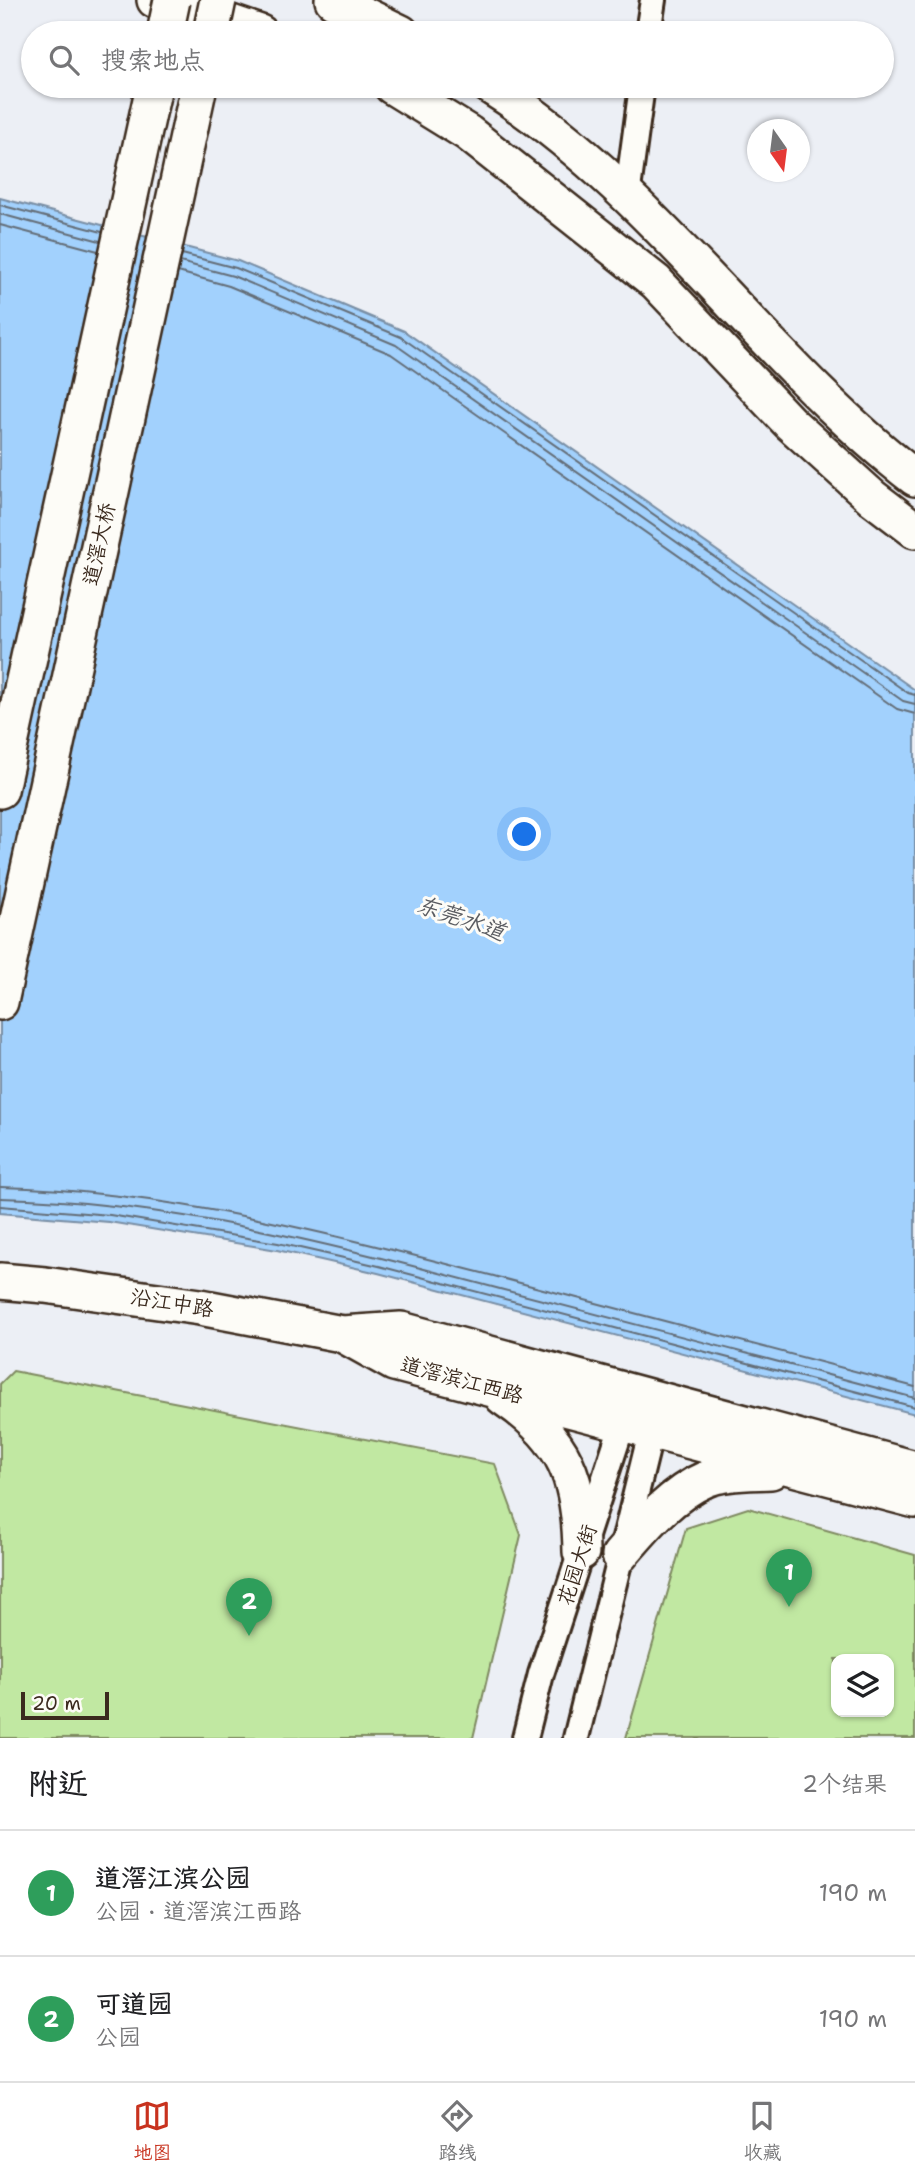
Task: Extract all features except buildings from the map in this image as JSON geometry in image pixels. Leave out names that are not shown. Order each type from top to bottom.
[{"type":"street","points":[[155,0],[225,21]]},
{"type":"street","points":[[168,21],[173,0]]},
{"type":"street","points":[[214,21],[218,0]]},
{"type":"street","points":[[333,0],[376,21]]},
{"type":"street","points":[[650,21],[653,0]]},
{"type":"street","name":"道滘大桥","points":[[0,790],[151,98]]},
{"type":"street","name":"道滘大桥","points":[[0,1002],[196,98]]},
{"type":"street","points":[[411,98],[468,133],[656,282],[790,423],[873,498],[915,530]]},
{"type":"street","points":[[508,98],[594,165],[685,253],[819,394],[915,478]]},
{"type":"street","points":[[627,197],[640,98]]},
{"type":"street","name":"沿江中路","points":[[0,1281],[45,1284],[200,1307],[342,1334]]},
{"type":"street","name":"道滘滨江西路","points":[[342,1334],[401,1330],[641,1412],[802,1471],[915,1500]]},
{"type":"street","name":"道滘滨江西路","points":[[342,1334],[394,1363],[488,1388],[641,1412],[915,1469]]},
{"type":"street","points":[[488,1388],[537,1423],[566,1461],[580,1515],[581,1552]]},
{"type":"street","name":"花园大街","points":[[525,1738],[541,1674],[581,1552],[641,1412]]},
{"type":"street","name":"花园大街","points":[[576,1738],[620,1555],[641,1412]]},
{"type":"street","points":[[620,1555],[677,1496],[707,1478],[802,1471]]},
{"type":"green space","points":[[13,1371],[495,1464],[521,1535],[473,1738],[0,1738],[0,1384]]},
{"type":"green space","points":[[748,1508],[915,1555],[915,1738],[626,1738],[686,1528]]},
{"type":"water","name":"东莞水道","points":[[0,198],[238,261],[404,331],[915,690],[915,1414],[378,1273],[277,1250],[109,1222],[0,1213]]},
{"type":"place","name":"道滘江滨公园","points":[[789,1607]]},
{"type":"place","name":"可道园","points":[[249,1636]]}]
